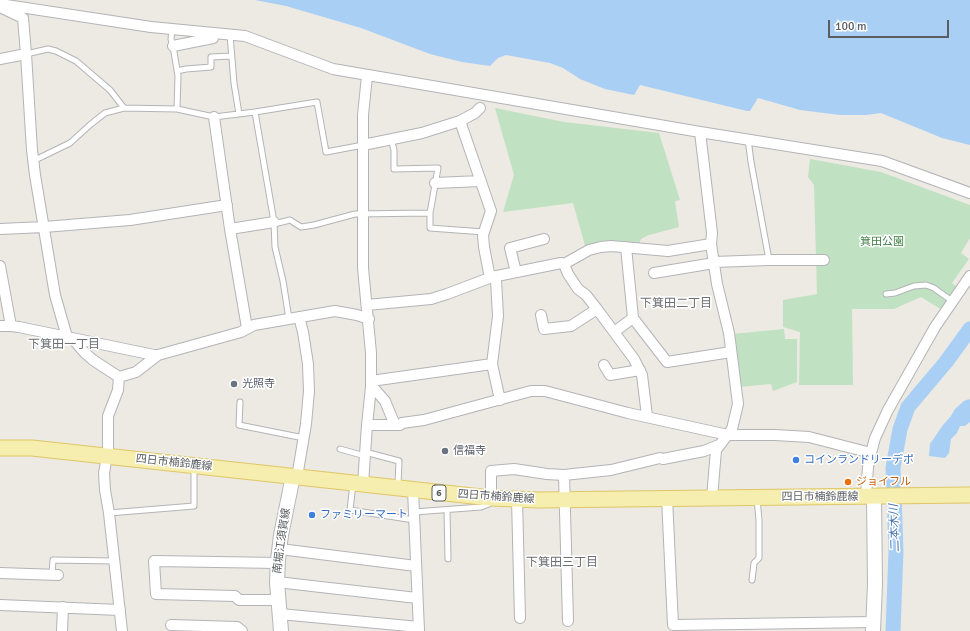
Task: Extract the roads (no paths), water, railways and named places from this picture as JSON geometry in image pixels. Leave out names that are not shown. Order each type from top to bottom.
[{"type":"main road","name":"四日市楠鈴鹿線","points":[[0,448],[32,448],[491,498],[564,499],[970,495]]},
{"type":"main road","name":"南堀江須賀線","points":[[281,631],[277,582],[278,563],[295,476]]},
{"type":"main road","points":[[873,496],[875,584],[873,626]]},
{"type":"street","points":[[0,4],[172,30],[245,36],[333,69],[700,132],[882,161],[970,193]]},
{"type":"street","points":[[0,8],[23,18],[33,161],[56,295],[70,337],[89,357],[119,377]]},
{"type":"street","points":[[173,46],[213,38],[213,34]]},
{"type":"street","points":[[0,59],[26,54]]},
{"type":"street","points":[[358,484],[365,454],[372,353],[363,268],[363,115],[367,76]]},
{"type":"street","points":[[363,145],[422,133],[460,121],[475,113],[480,108]]},
{"type":"street","points":[[214,117],[230,229],[247,328]]},
{"type":"street","points":[[460,121],[491,210],[483,236],[489,273],[496,280],[498,316],[492,364],[500,400]]},
{"type":"street","points":[[700,132],[712,233],[711,244],[718,289],[729,333],[738,404],[732,429],[716,450],[712,498]]},
{"type":"street","points":[[435,183],[481,181]]},
{"type":"street","points":[[0,228],[44,227],[130,220],[227,205]]},
{"type":"street","points":[[230,229],[274,223]]},
{"type":"street","points":[[516,272],[510,248],[544,239]]},
{"type":"street","points":[[366,306],[431,299],[492,277],[561,263],[564,264],[595,248],[611,246],[668,251],[711,244]]},
{"type":"street","points":[[626,247],[633,318],[666,362],[731,352]]},
{"type":"street","points":[[654,273],[714,263],[768,260],[824,260]]},
{"type":"street","points":[[564,264],[568,274],[578,289],[586,295],[634,359],[642,375],[647,416]]},
{"type":"street","points":[[0,266],[11,326]]},
{"type":"street","points":[[873,496],[868,467],[870,452],[888,410],[934,327],[952,300],[966,289],[970,276]]},
{"type":"street","points":[[542,315],[544,329],[571,326],[597,309]]},
{"type":"street","points":[[0,326],[20,327],[158,355],[241,332],[254,325],[335,311],[369,319]]},
{"type":"street","points":[[294,318],[302,332],[308,373],[308,410],[304,438],[295,476]]},
{"type":"street","points":[[614,332],[633,318]]},
{"type":"street","points":[[119,377],[136,372],[158,355]]},
{"type":"street","points":[[371,383],[492,364]]},
{"type":"street","points":[[604,365],[610,375],[640,370]]},
{"type":"street","points":[[119,377],[118,390],[108,416],[107,456],[104,484],[109,513],[122,631]]},
{"type":"street","points":[[371,383],[385,401],[395,425]]},
{"type":"street","points":[[367,426],[400,425],[402,422],[424,420],[531,391],[545,391],[607,408],[728,435],[775,435],[809,438],[870,452]]},
{"type":"street","points":[[491,498],[491,471],[514,469],[564,475],[611,470],[704,450],[719,445]]},
{"type":"street","points":[[564,475],[568,621]]},
{"type":"street","points":[[278,563],[154,561],[156,594],[235,596],[239,600],[419,629],[413,490]]},
{"type":"street","points":[[667,498],[673,625],[873,626]]},
{"type":"street","points":[[517,499],[520,618]]},
{"type":"street","points":[[280,549],[416,566]]},
{"type":"street","points":[[0,573],[55,574]]},
{"type":"street","points":[[277,582],[417,598]]},
{"type":"street","points":[[0,606],[120,610]]},
{"type":"street","points":[[62,631],[63,607]]},
{"type":"street","points":[[171,626],[237,627],[242,631]]},
{"type":"lane","points":[[172,30],[171,39],[177,71],[177,109]]},
{"type":"lane","points":[[230,35],[234,83],[239,114]]},
{"type":"lane","points":[[26,54],[48,49],[56,51],[76,61],[110,90],[124,108]]},
{"type":"lane","points":[[177,71],[211,67],[211,57],[231,56]]},
{"type":"lane","points":[[33,161],[70,143],[90,124],[105,113],[124,108],[177,109],[214,117],[317,102],[326,152],[363,145]]},
{"type":"lane","points":[[255,112],[274,223],[275,247],[294,318]]},
{"type":"lane","points":[[392,139],[394,150],[394,169],[438,168],[430,213],[430,228],[484,232]]},
{"type":"lane","points":[[748,139],[768,260]]},
{"type":"lane","points":[[274,223],[290,220],[301,226],[314,225],[355,214],[430,213]]},
{"type":"lane","points":[[886,294],[895,293],[914,286],[926,285],[934,288],[952,300]]},
{"type":"lane","points":[[240,402],[239,425],[304,438]]},
{"type":"lane","points":[[340,449],[399,461],[398,488]]},
{"type":"lane","points":[[109,513],[194,506],[194,465]]},
{"type":"lane","points":[[358,484],[350,510],[414,516],[447,510],[481,507],[489,504],[491,498]]},
{"type":"lane","points":[[752,580],[754,563],[759,558],[759,520],[756,497]]},
{"type":"lane","points":[[447,510],[448,559]]},
{"type":"lane","points":[[55,574],[53,560],[114,560]]},
{"type":"water","points":[[255,0],[970,0],[970,145],[942,138],[881,113],[866,115],[840,115],[800,110],[758,98],[750,111],[747,111],[640,85],[634,95],[605,89],[580,79],[563,68],[550,63],[506,55],[498,58],[490,66],[462,62],[430,54],[361,28],[286,6]]},
{"type":"water","points":[[969,399],[970,422],[965,426],[960,426],[957,433],[951,439],[949,453],[945,458],[929,456],[930,444],[943,425],[955,409],[964,401]]},
{"type":"waterway","name":"二本木川","points":[[893,631],[896,551],[893,468],[900,429],[908,407],[946,362],[970,329]]},
{"type":"place","name":"光照寺","points":[[234,384]]},
{"type":"place","name":"信福寺","points":[[445,451]]},
{"type":"place","name":"コインランドリーデポ","points":[[796,460]]},
{"type":"place","name":"ジョイフル","points":[[848,482]]},
{"type":"place","name":"ファミリーマート","points":[[312,515]]},
{"type":"district","name":"下箕田二丁目","points":[[676,304]]},
{"type":"district","name":"下箕田一丁目","points":[[64,345]]},
{"type":"district","name":"下箕田三丁目","points":[[562,563]]},
{"type":"park label","name":"箕田公園","points":[[882,242]]}]
